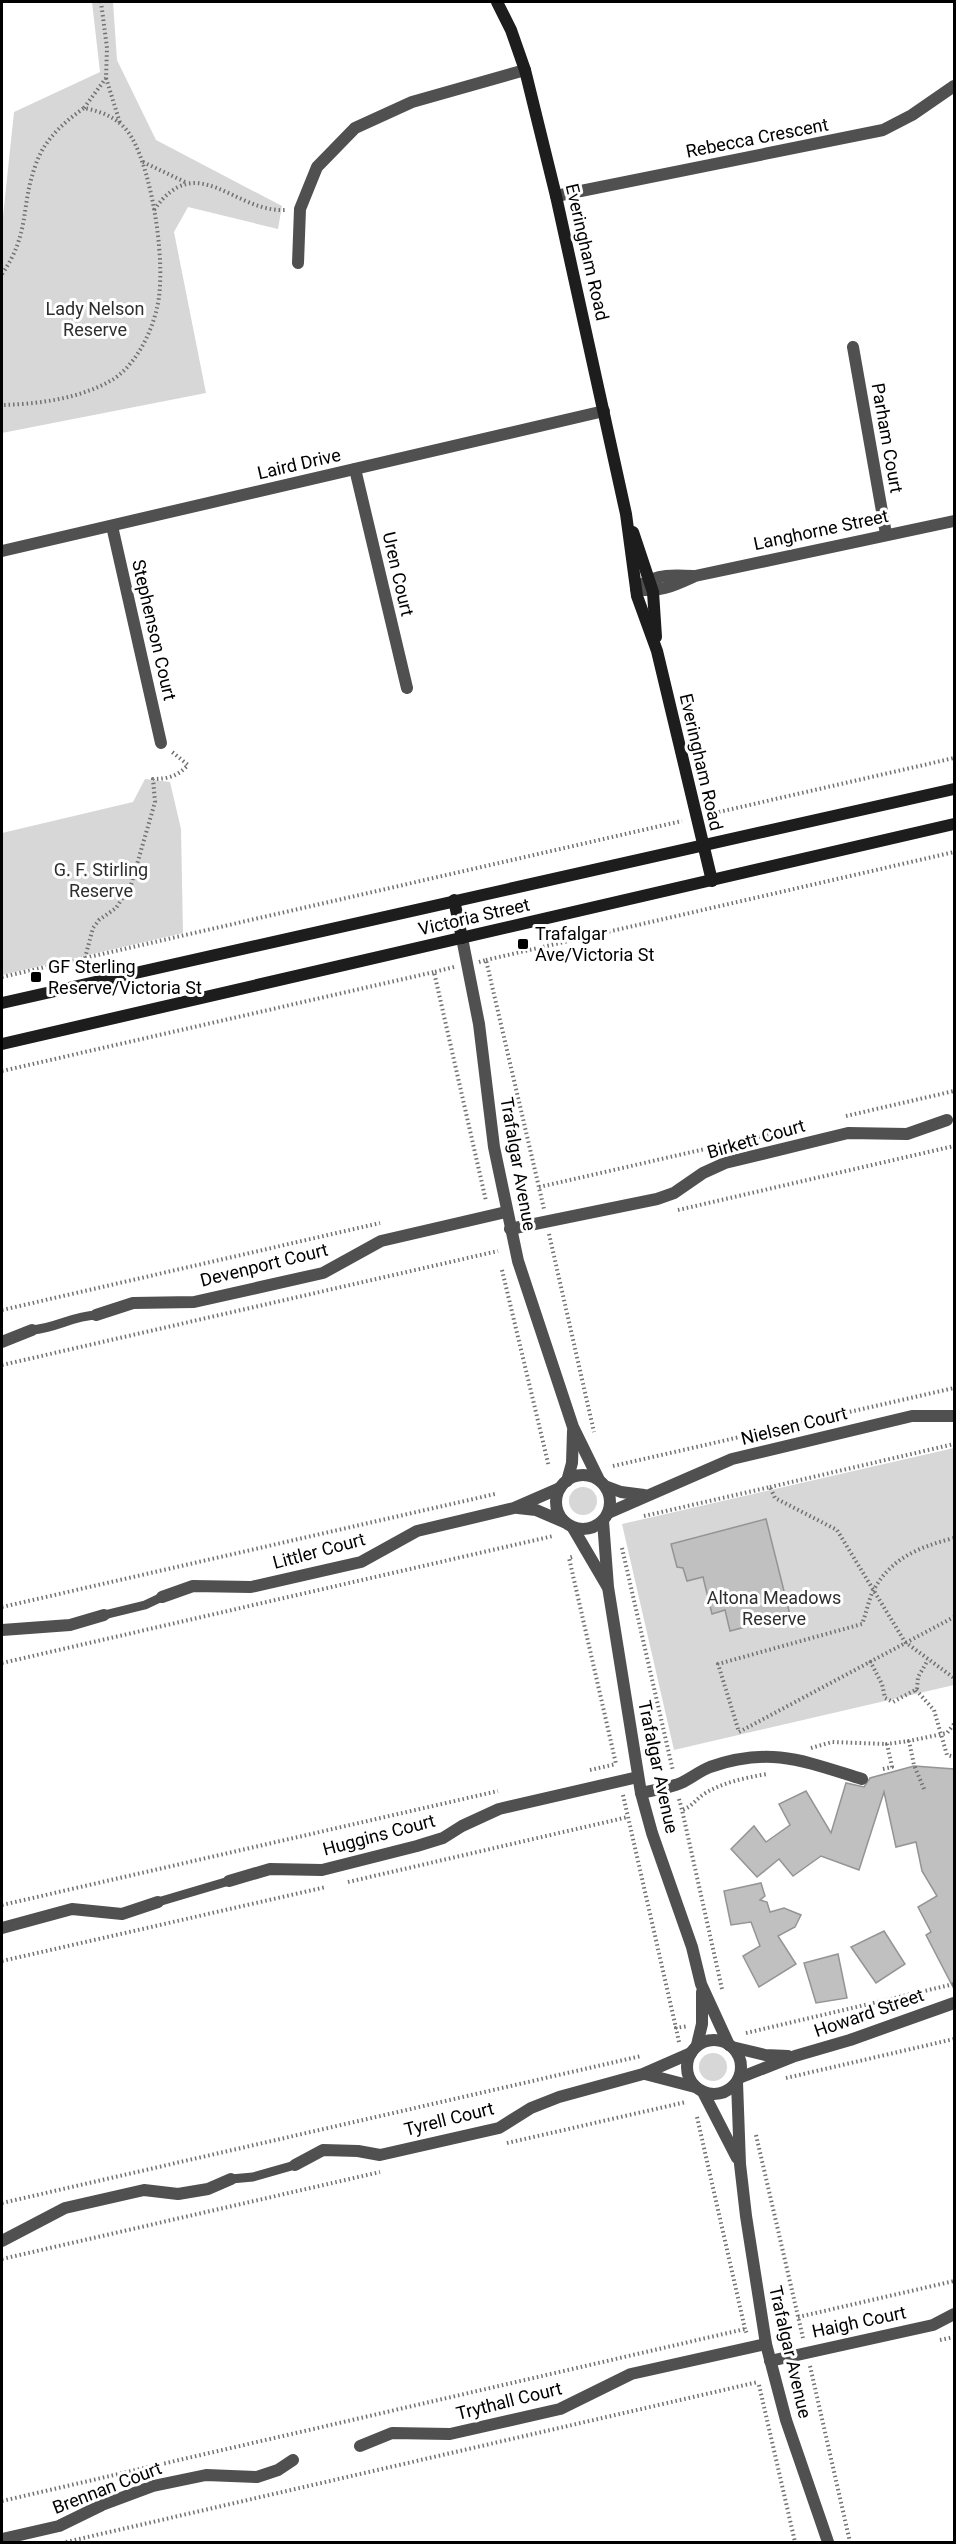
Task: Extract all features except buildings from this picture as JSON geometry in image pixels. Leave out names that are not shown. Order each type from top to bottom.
[{"type":"street","name":"Everingham Road","points":[[497,2],[511,30],[525,70],[556,196],[626,514],[636,589],[657,651],[695,818],[712,881]]},
{"type":"street","points":[[298,263],[300,209],[317,166],[356,128],[412,102],[525,70]]},
{"type":"street","name":"Rebecca Crescent","points":[[556,196],[883,129],[912,115],[954,86]]},
{"type":"street","name":"Parham Court","points":[[853,347],[886,534]]},
{"type":"street","name":"Laird Drive","points":[[2,551],[604,411]]},
{"type":"street","name":"Uren Court","points":[[355,469],[407,688]]},
{"type":"street","name":"Everingham Road","points":[[626,514],[653,592],[657,651]]},
{"type":"street","name":"Langhorne Street","points":[[636,589],[650,579],[669,575],[694,576],[954,521]]},
{"type":"street","name":"Stephenson Court","points":[[112,526],[161,743]]},
{"type":"street","name":"Langhorne Street","points":[[636,589],[653,592],[672,588],[694,576]]},
{"type":"street","name":"Victoria Street","points":[[2,1003],[954,789]]},
{"type":"street","name":"Victoria Street","points":[[2,1044],[954,824]]},
{"type":"street","name":"Trafalgar Avenue","points":[[454,900],[475,1002],[494,1147],[510,1229],[527,1291],[573,1427],[602,1483]]},
{"type":"street","name":"Birkett Court","points":[[510,1229],[674,1193],[703,1173],[725,1163],[848,1133],[907,1134],[951,1119]]},
{"type":"street","name":"Devenport Court","points":[[96,1315],[133,1303],[184,1303],[323,1273],[381,1241],[506,1212]]},
{"type":"street","points":[[2,1342],[32,1330]]},
{"type":"street","name":"Nielsen Court","points":[[606,1517],[648,1495],[732,1460],[912,1416],[954,1416]]},
{"type":"street","name":"Trafalgar Avenue","points":[[564,1484],[572,1463],[573,1427]]},
{"type":"street","points":[[602,1483],[610,1499],[606,1517],[589,1529],[569,1525],[556,1506],[564,1484],[582,1475],[602,1483],[621,1492],[648,1495]]},
{"type":"street","name":"Littler Court","points":[[162,1597],[193,1586],[251,1587],[368,1559],[417,1531],[514,1508],[564,1484]]},
{"type":"street","name":"Littler Court","points":[[514,1508],[536,1510],[569,1525]]},
{"type":"street","name":"Trafalgar Avenue","points":[[606,1517],[608,1587],[641,1793],[652,1833],[692,1947],[701,1984],[731,2046]]},
{"type":"street","name":"Trafalgar Avenue","points":[[569,1525],[608,1587]]},
{"type":"street","points":[[2,1630],[70,1625],[104,1615]]},
{"type":"street","points":[[641,1793],[676,1784],[708,1767],[755,1755],[776,1755],[803,1761],[862,1779]]},
{"type":"street","name":"Huggins Court","points":[[229,1881],[270,1869],[322,1870],[443,1838],[462,1826],[499,1809],[638,1777]]},
{"type":"street","points":[[2,1928],[72,1909],[122,1914],[158,1902]]},
{"type":"street","name":"Trafalgar Avenue","points":[[694,2049],[702,2024],[701,1984]]},
{"type":"street","name":"Howard Street","points":[[738,2080],[795,2056],[954,2003]]},
{"type":"street","points":[[713,2040],[731,2046],[740,2061],[738,2080],[722,2093],[700,2090],[687,2071],[694,2049],[713,2040]]},
{"type":"street","name":"Howard Street","points":[[731,2046],[765,2055],[795,2056]]},
{"type":"street","name":"Tyrell Court","points":[[295,2165],[323,2150],[358,2151],[380,2155],[499,2128],[531,2108],[559,2097],[644,2074],[694,2049]]},
{"type":"street","name":"Tyrell Court","points":[[644,2074],[676,2081],[700,2090]]},
{"type":"street","name":"Trafalgar Avenue","points":[[738,2080],[740,2164],[752,2260],[766,2344],[790,2430],[828,2542]]},
{"type":"street","name":"Trafalgar Avenue","points":[[700,2090],[740,2164]]},
{"type":"street","points":[[2,2241],[65,2208],[144,2190],[188,2192],[208,2188],[231,2179]]},
{"type":"street","name":"Haigh Court","points":[[770,2361],[933,2325],[954,2314]]},
{"type":"street","name":"Trythall Court","points":[[360,2446],[392,2433],[450,2434],[560,2409],[631,2374],[766,2344]]},
{"type":"street","name":"Brennan Court","points":[[2,2539],[59,2526],[102,2505],[153,2486],[206,2475],[256,2477],[278,2470],[293,2460]]},
{"type":"lane","points":[[32,1330],[50,1329],[82,1315],[96,1315]]},
{"type":"lane","points":[[104,1615],[145,1605],[162,1597]]},
{"type":"lane","points":[[158,1902],[229,1881]]},
{"type":"lane","points":[[231,2179],[253,2177],[295,2165]]},
{"type":"path","points":[[101,2],[107,48],[106,78],[120,124]]},
{"type":"path","points":[[2,274],[20,242],[36,163],[49,140],[69,119],[84,108],[106,78]]},
{"type":"path","points":[[2,405],[43,403],[89,390],[113,380],[130,363],[145,341],[157,308],[160,278],[154,211],[142,162],[132,137],[120,124],[105,113],[84,108]]},
{"type":"path","points":[[142,162],[186,182],[215,187],[279,210],[300,209]]},
{"type":"path","points":[[154,211],[166,192],[186,182]]},
{"type":"path","points":[[85,958],[93,928],[99,920],[116,909],[131,885],[155,802],[153,779],[166,779],[180,773],[188,765],[161,743]]},
{"type":"path","points":[[2,977],[954,759]]},
{"type":"path","points":[[486,960],[954,852]]},
{"type":"path","points":[[2,1071],[434,972]]},
{"type":"path","points":[[839,1118],[954,1091]]},
{"type":"path","points":[[538,1187],[781,1131]]},
{"type":"path","points":[[666,1212],[954,1146]]},
{"type":"path","points":[[474,1202],[486,1199]]},
{"type":"path","points":[[490,1216],[549,1467]]},
{"type":"path","points":[[2,1310],[382,1223]]},
{"type":"path","points":[[550,1239],[562,1236]]},
{"type":"path","points":[[2,1365],[498,1251]]},
{"type":"path","points":[[613,1466],[954,1388]]},
{"type":"path","points":[[636,1518],[954,1444]]},
{"type":"path","points":[[770,1487],[775,1498],[837,1530],[873,1593],[905,1642],[954,1678]]},
{"type":"path","points":[[2,1607],[506,1492]]},
{"type":"path","points":[[2,1663],[553,1536]]},
{"type":"path","points":[[954,1538],[919,1547],[898,1560],[873,1593],[862,1624],[718,1664],[739,1732],[954,1617]]},
{"type":"path","points":[[620,1539],[723,1994]]},
{"type":"path","points":[[607,1551],[622,1549]]},
{"type":"path","points":[[587,1553],[569,1558],[676,2028]]},
{"type":"path","points":[[870,1661],[882,1684],[885,1698],[890,1702],[900,1700],[916,1690],[921,1668],[928,1660]]},
{"type":"path","points":[[916,1690],[934,1710],[947,1755],[954,1756]]},
{"type":"path","points":[[803,1761],[808,1749],[816,1745],[856,1742],[887,1744],[909,1741],[951,1731],[954,1724]]},
{"type":"path","points":[[909,1741],[914,1765],[924,1789]]},
{"type":"path","points":[[883,1769],[892,1767],[887,1744]]},
{"type":"path","points":[[581,1772],[616,1764]]},
{"type":"path","points":[[682,1810],[689,1808],[702,1794],[723,1784],[774,1773]]},
{"type":"path","points":[[2,1905],[500,1791]]},
{"type":"path","points":[[2,1961],[628,1817]]},
{"type":"path","points":[[746,2032],[954,1984]]},
{"type":"path","points":[[780,2079],[954,2039]]},
{"type":"path","points":[[2,2203],[647,2055]]},
{"type":"path","points":[[676,2081],[680,2103]]},
{"type":"path","points":[[496,2145],[680,2103],[686,2102],[695,2107]]},
{"type":"path","points":[[696,2113],[795,2542]]},
{"type":"path","points":[[755,2132],[850,2542]]},
{"type":"path","points":[[2,2259],[381,2172]]},
{"type":"path","points":[[798,2317],[954,2281]]},
{"type":"path","points":[[2,2501],[745,2329]]},
{"type":"path","points":[[62,2542],[758,2382]]},
{"type":"green space","name":"Lady Nelson Reserve","points":[[92,2],[113,2],[117,60],[156,140],[282,206],[278,229],[188,207],[174,232],[206,393],[2,433],[2,226],[14,112],[100,72]]},
{"type":"green space","name":"G. F. Stirling Reserve","points":[[145,779],[170,782],[181,829],[183,933],[2,975],[2,833],[133,802]]},
{"type":"green space","name":"Altona Meadows Reserve","points":[[954,1448],[954,1685],[674,1750],[622,1524]]},
{"type":"green space","points":[[583,1487],[593,1491],[597,1501],[593,1511],[583,1515],[573,1511],[569,1501],[573,1491]]},
{"type":"green space","points":[[713,2053],[723,2057],[727,2067],[723,2077],[713,2081],[703,2077],[699,2067],[703,2057]]},
{"type":"place","name":"Trafalgar Ave/Victoria St","points":[[523,944]]},
{"type":"place","name":"GF Sterling Reserve/Victoria St","points":[[36,977]]}]
